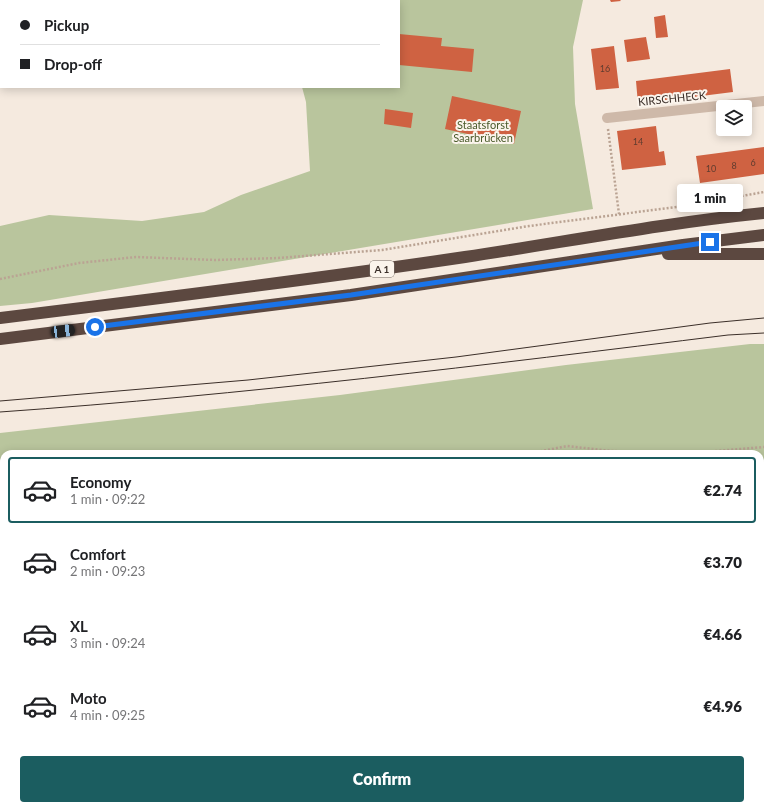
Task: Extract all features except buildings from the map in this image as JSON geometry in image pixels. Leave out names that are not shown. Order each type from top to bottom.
[{"type":"highway","name":"A 1","points":[[0,318],[274,284],[467,257],[675,223],[764,213]]},
{"type":"highway","name":"A 1","points":[[0,339],[351,295],[609,256],[764,235]]},
{"type":"highway","points":[[609,256],[764,254]]},
{"type":"street","name":"KIRSCHHECK","points":[[607,118],[764,101]]},
{"type":"path","points":[[607,118],[619,214]]},
{"type":"path","points":[[0,279],[79,263],[136,258],[216,260],[278,258],[382,250],[529,226],[692,205],[764,192]]},
{"type":"path","points":[[547,450],[567,446],[602,450]]},
{"type":"path","points":[[729,450],[764,447]]},
{"type":"green space","name":"Staatsforst Saarbrücken","points":[[400,0],[583,0],[573,47],[575,104],[593,209],[32,303],[0,306],[0,226],[49,215],[142,221],[204,212],[241,195],[310,171],[306,102],[302,88],[400,88]]},
{"type":"green space","points":[[750,344],[764,344],[764,450],[0,450],[0,433],[340,395],[566,365]]},
{"type":"tram line","points":[[0,401],[248,380],[456,357],[710,323],[764,318]]},
{"type":"tram line","points":[[0,412],[273,388],[728,335],[764,333]]},
{"type":"route","points":[[95,327],[351,295],[710,242]]}]
